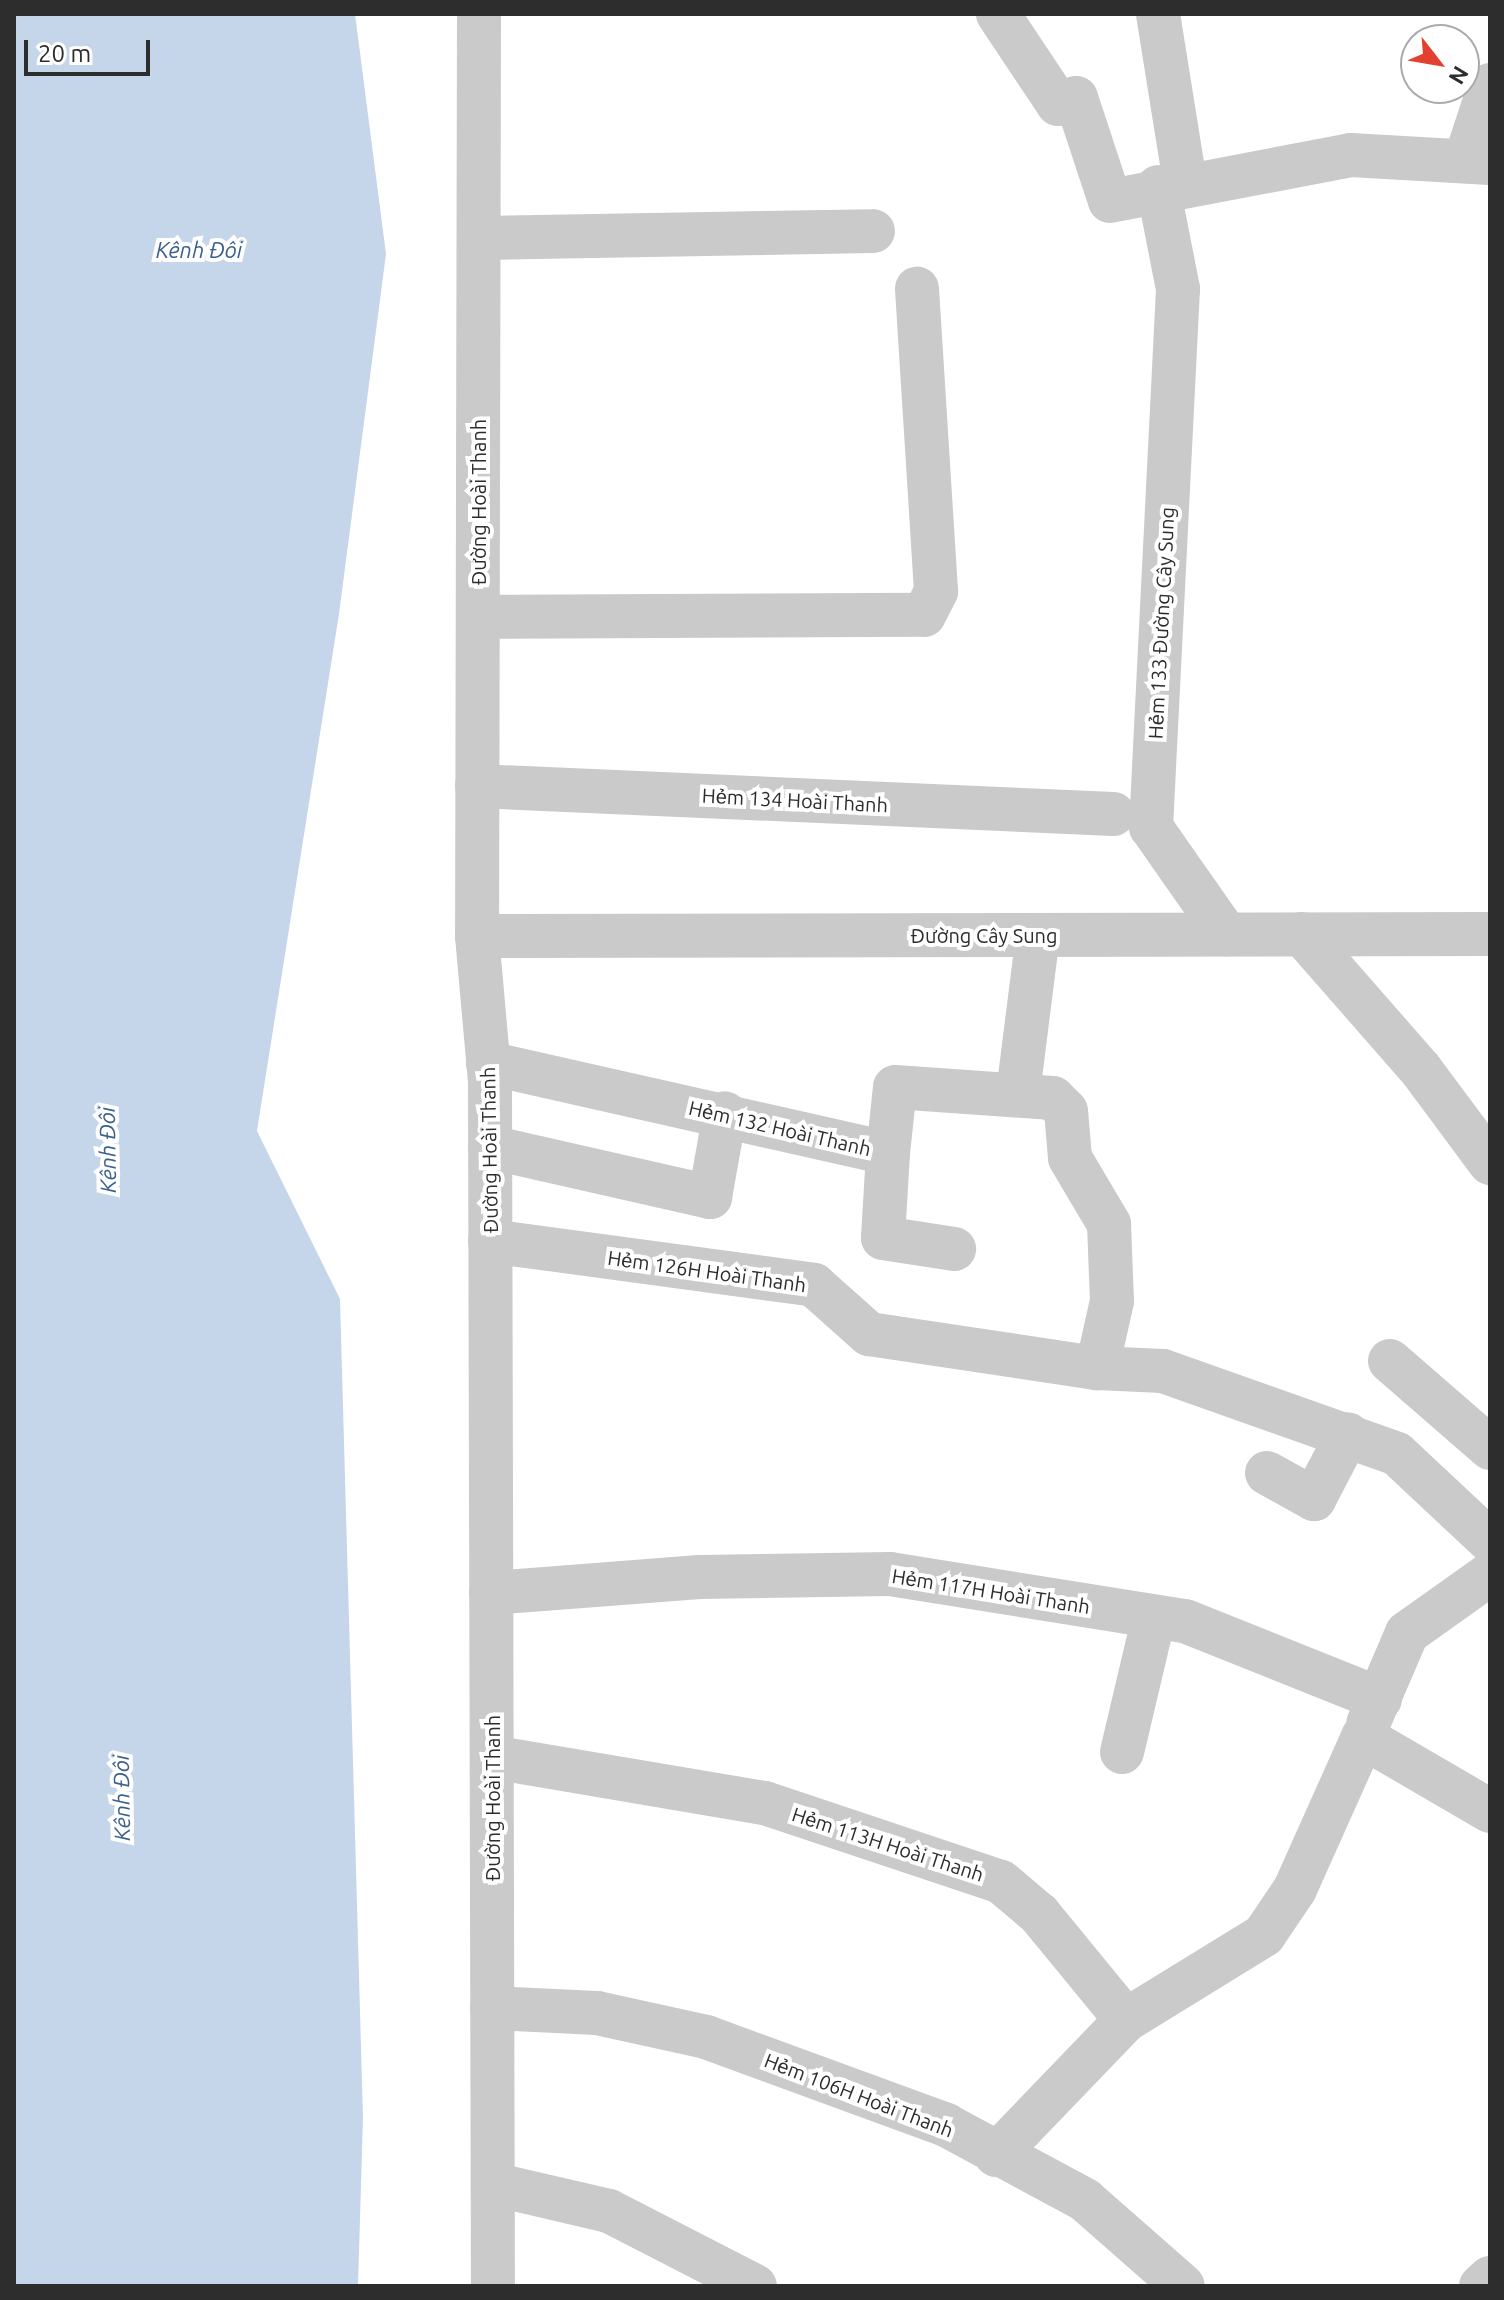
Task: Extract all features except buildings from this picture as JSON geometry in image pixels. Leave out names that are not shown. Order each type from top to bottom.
[{"type":"street","name":"Đường Hoài Thanh","points":[[479,14],[477,936],[488,1063],[490,1147],[493,2286]]},
{"type":"street","points":[[998,14],[1058,104],[1076,98],[1110,201],[1171,185],[1351,155],[1478,162],[1490,85]]},
{"type":"street","name":"Hẻm 133 Đường Cây Sung","points":[[1158,14],[1178,289],[1151,827],[1226,934]]},
{"type":"street","points":[[479,238],[873,231]]},
{"type":"street","points":[[478,617],[924,615],[936,591],[917,289]]},
{"type":"street","name":"Hẻm 134 Hoài Thanh","points":[[477,786],[1113,814]]},
{"type":"street","points":[[1302,934],[1421,1070],[1490,1163]]},
{"type":"street","name":"Đường Cây Sung","points":[[477,936],[1490,934]]},
{"type":"street","points":[[1018,1093],[1038,935]]},
{"type":"street","name":"Hẻm 132 Hoài Thanh","points":[[488,1063],[725,1113],[888,1153],[895,1087],[1018,1093],[1053,1098],[1066,1111],[1070,1158],[1109,1224],[1112,1301],[1097,1368]]},
{"type":"street","points":[[490,1147],[710,1197],[725,1113]]},
{"type":"street","points":[[888,1153],[883,1238],[954,1249]]},
{"type":"street","name":"Hẻm 126H Hoài Thanh","points":[[490,1241],[814,1285],[869,1334],[1097,1368]]},
{"type":"street","points":[[1390,1361],[1490,1448]]},
{"type":"street","points":[[1097,1368],[1163,1371],[1348,1434],[1397,1454],[1490,1541]]},
{"type":"street","points":[[1267,1473],[1314,1499],[1348,1434]]},
{"type":"street","name":"Hẻm 117H Hoài Thanh","points":[[491,1593],[699,1577],[890,1574],[1154,1617],[1249,1643],[1371,1718]]},
{"type":"street","points":[[996,2155],[1126,2020],[1264,1935],[1295,1889],[1407,1633],[1490,1574]]},
{"type":"street","points":[[1122,1752],[1154,1617]]},
{"type":"street","points":[[1371,1718],[1490,1811]]},
{"type":"street","name":"Hẻm 113H Hoài Thanh","points":[[492,1757],[765,1803],[1001,1882],[1039,1914],[1126,2020]]},
{"type":"street","name":"Hẻm 106H Hoài Thanh","points":[[492,2008],[597,2013],[706,2037],[946,2125],[996,2155],[1085,2200],[1183,2286]]},
{"type":"street","points":[[493,2184],[609,2211],[755,2286]]},
{"type":"street","points":[[1481,2286],[1490,2278]]},
{"type":"water","name":"Kênh Đôi","points":[[14,14],[355,14],[386,254],[339,614],[257,1131],[340,1299],[363,2118],[358,2286],[14,2286]]}]
